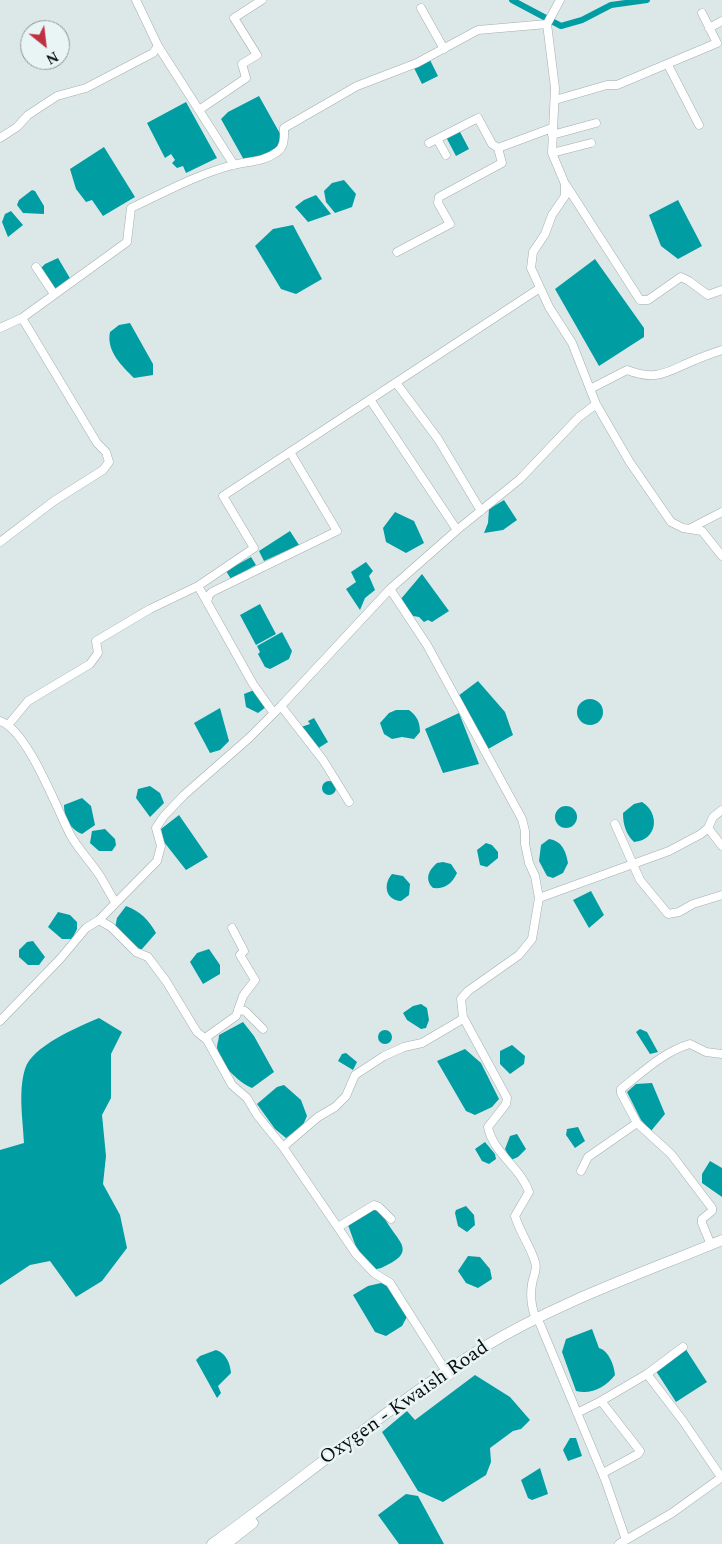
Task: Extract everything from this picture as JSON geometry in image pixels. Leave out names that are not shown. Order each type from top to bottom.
[{"type":"main road","name":"Oxygen - Kwaish Road","points":[[212,1544],[448,1374],[538,1321],[722,1240]]},
{"type":"main road","name":"Oxygen - Kwaish Road","points":[[538,1321],[722,1246]]},
{"type":"main road","name":"Oxygen - Kwaish Road","points":[[226,1544],[448,1374]]},
{"type":"street","points":[[136,0],[158,46],[234,164]]},
{"type":"street","points":[[200,110],[246,78],[242,64],[257,54],[234,18],[262,0]]},
{"type":"street","points":[[560,0],[548,21],[555,100],[552,153],[565,184],[640,300],[648,300],[681,277],[689,280],[708,295],[722,290]]},
{"type":"street","points":[[421,8],[444,49]]},
{"type":"street","points":[[555,100],[607,85],[617,85],[668,65],[717,42],[702,13]]},
{"type":"street","points":[[710,28],[722,20]]},
{"type":"street","points":[[1,324],[22,318],[127,242],[131,208],[234,164],[260,160],[279,152],[284,142],[284,128],[297,119],[357,86],[417,63],[478,30],[548,21]]},
{"type":"street","points":[[0,138],[28,115],[57,96],[86,88],[153,53],[158,46]]},
{"type":"street","points":[[668,65],[699,125]]},
{"type":"street","points":[[397,252],[450,224],[438,203],[438,197],[502,164],[498,148],[492,144],[478,118],[429,143]]},
{"type":"street","points":[[498,148],[552,131],[596,124]]},
{"type":"street","points":[[437,139],[446,155]]},
{"type":"street","points":[[552,153],[591,143]]},
{"type":"street","points":[[565,184],[565,196],[552,216],[545,234],[532,252],[532,268],[540,288],[549,307],[572,344],[592,388],[596,404],[625,454],[670,522],[683,528],[702,531],[722,556]]},
{"type":"street","points":[[36,267],[54,294]]},
{"type":"street","points":[[9,724],[28,701],[90,664],[98,653],[96,641],[150,609],[198,586],[254,548],[223,496],[397,384],[460,339],[540,288]]},
{"type":"street","points":[[0,542],[54,501],[103,470],[109,462],[106,452],[97,443],[22,318]]},
{"type":"street","points":[[592,388],[628,370],[644,376],[668,374],[694,360],[722,350]]},
{"type":"street","points":[[397,384],[438,439],[481,511]]},
{"type":"street","points":[[371,401],[456,530]]},
{"type":"street","points":[[0,1021],[16,1002],[60,959],[86,928],[99,920],[157,860],[161,846],[156,828],[164,816],[281,706],[390,589],[456,530],[520,479],[579,417],[595,405]]},
{"type":"street","points":[[207,602],[212,592],[337,531],[290,452]]},
{"type":"street","points":[[691,528],[722,512]]},
{"type":"street","points":[[198,586],[253,684],[273,712]]},
{"type":"street","points":[[390,589],[427,645],[522,819],[525,830],[525,844],[529,863],[535,876],[539,898],[535,909],[532,939],[528,946],[461,999],[463,1017],[506,1098],[506,1104],[488,1127],[498,1148],[527,1185],[529,1192],[515,1216],[520,1232],[535,1261],[536,1270],[531,1298],[538,1321],[618,1511],[622,1542],[672,1514],[721,1477],[683,1420],[647,1374]]},
{"type":"street","points":[[281,706],[323,760],[349,802]]},
{"type":"street","points":[[0,721],[9,724],[45,780],[71,836],[100,876],[115,902]]},
{"type":"street","points":[[539,898],[635,864],[692,840],[708,828],[709,821],[722,810]]},
{"type":"street","points":[[615,824],[635,864],[640,880],[668,914],[679,912],[693,904],[722,895]]},
{"type":"street","points":[[708,828],[722,846]]},
{"type":"street","points":[[99,920],[111,927],[136,952],[148,956],[166,981],[197,1032],[206,1040],[232,1085],[247,1098],[257,1115],[283,1147],[366,1266],[390,1283],[448,1374]]},
{"type":"street","points":[[206,1040],[208,1036],[236,1016],[243,996],[255,980],[240,955],[244,951],[232,928]]},
{"type":"street","points":[[238,1010],[245,1011],[263,1029]]},
{"type":"street","points":[[283,1147],[318,1117],[335,1107],[346,1096],[355,1075],[384,1056],[404,1047],[422,1043],[463,1017]]},
{"type":"street","points":[[711,1245],[702,1219],[712,1211],[712,1208],[671,1154],[637,1122],[621,1093],[621,1089],[663,1057],[690,1044],[706,1052],[722,1054]]},
{"type":"street","points":[[581,1171],[588,1157],[637,1122]]},
{"type":"street","points":[[338,1228],[374,1206],[379,1207],[392,1219]]},
{"type":"street","points":[[577,1413],[602,1401],[647,1374],[683,1347]]},
{"type":"street","points":[[602,1401],[640,1451],[638,1454],[602,1473]]},
{"type":"water","points":[[430,60],[438,76],[422,84],[414,68]]},
{"type":"water","points":[[259,96],[283,139],[276,148],[266,154],[255,159],[244,160],[221,119],[228,112]]},
{"type":"water","points":[[186,102],[217,158],[186,173],[183,166],[177,168],[172,163],[175,160],[171,154],[165,158],[147,123]]},
{"type":"water","points":[[459,130],[469,149],[456,156],[446,137]]},
{"type":"water","points":[[104,147],[135,197],[103,216],[92,200],[86,202],[76,189],[70,169]]},
{"type":"water","points":[[344,180],[356,194],[352,207],[335,213],[326,202],[324,191],[332,183]]},
{"type":"water","points":[[32,190],[35,191],[44,206],[44,214],[23,213],[17,205],[19,200]]},
{"type":"water","points":[[316,195],[331,214],[308,222],[295,207],[304,200]]},
{"type":"water","points":[[678,200],[702,246],[678,259],[661,246],[649,215]]},
{"type":"water","points":[[11,211],[23,225],[8,237],[2,222],[5,214]]},
{"type":"water","points":[[293,225],[322,279],[296,294],[281,289],[255,246],[273,229]]},
{"type":"water","points":[[58,258],[71,280],[58,289],[51,287],[41,268]]},
{"type":"water","points":[[595,259],[644,328],[644,337],[599,366],[555,289]]},
{"type":"water","points":[[130,323],[153,364],[153,375],[134,378],[116,358],[110,346],[110,332],[119,325]]},
{"type":"water","points":[[504,500],[517,520],[503,530],[484,533],[488,523],[489,509]]},
{"type":"water","points":[[395,512],[414,521],[424,543],[406,553],[386,542],[383,528]]},
{"type":"water","points":[[290,531],[299,545],[264,561],[259,551]]},
{"type":"water","points":[[251,557],[256,565],[231,579],[226,571]]},
{"type":"water","points":[[366,562],[373,571],[369,576],[375,590],[365,598],[360,610],[346,589],[356,582],[351,572]]},
{"type":"water","points":[[422,574],[449,611],[432,622],[428,620],[424,622],[419,617],[413,616],[400,600]]},
{"type":"water","points":[[260,604],[276,634],[256,645],[240,615]]},
{"type":"water","points":[[282,632],[292,651],[289,659],[270,669],[265,667],[258,654],[260,652],[257,646]]},
{"type":"water","points":[[478,681],[505,712],[513,735],[488,749],[458,696]]},
{"type":"water","points":[[254,690],[266,707],[258,713],[246,707],[244,694]]},
{"type":"water","points":[[590,699],[599,703],[603,712],[599,721],[590,725],[581,721],[577,712],[581,703]]},
{"type":"water","points":[[220,708],[229,741],[220,750],[210,753],[194,723]]},
{"type":"water","points":[[396,710],[409,710],[416,717],[419,722],[420,732],[414,739],[402,737],[392,739],[384,734],[380,723],[389,713]]},
{"type":"water","points":[[459,713],[479,764],[443,773],[425,729]]},
{"type":"water","points":[[314,718],[328,742],[317,749],[301,727],[310,724],[308,721]]},
{"type":"water","points":[[326,781],[332,781],[336,788],[332,795],[326,795],[322,791],[322,785]]},
{"type":"water","points":[[150,786],[160,793],[164,803],[150,817],[136,798],[138,789]]},
{"type":"water","points":[[82,798],[91,806],[95,825],[82,834],[68,823],[64,805]]},
{"type":"water","points":[[642,802],[652,813],[654,825],[648,836],[634,842],[626,829],[623,813],[634,804]]},
{"type":"water","points":[[566,806],[574,809],[577,817],[574,825],[566,828],[558,825],[555,817],[558,809]]},
{"type":"water","points":[[179,815],[208,857],[186,870],[164,842],[161,829]]},
{"type":"water","points":[[105,829],[115,839],[116,845],[112,851],[99,851],[90,843],[92,831]]},
{"type":"water","points":[[549,839],[563,847],[568,863],[563,873],[553,878],[547,876],[539,861],[541,845]]},
{"type":"water","points":[[486,843],[492,845],[498,852],[498,858],[487,867],[480,865],[477,850]]},
{"type":"water","points":[[437,863],[451,864],[457,873],[448,885],[441,888],[433,888],[430,885],[429,875]]},
{"type":"water","points":[[392,874],[403,876],[410,884],[409,895],[401,901],[392,898],[387,891],[387,882]]},
{"type":"water","points":[[591,891],[604,915],[589,928],[573,900]]},
{"type":"water","points":[[126,906],[144,916],[156,933],[142,949],[134,949],[115,928],[117,918]]},
{"type":"water","points":[[58,912],[70,915],[77,922],[77,929],[72,939],[62,939],[48,927]]},
{"type":"water","points":[[33,941],[45,957],[39,965],[28,965],[19,957],[19,950],[27,942]]},
{"type":"water","points":[[209,949],[220,965],[220,974],[203,984],[190,962],[197,953]]},
{"type":"water","points":[[421,1004],[427,1008],[429,1020],[426,1028],[421,1029],[407,1020],[403,1013],[413,1006]]},
{"type":"water","points":[[99,1018],[122,1032],[111,1054],[111,1098],[102,1115],[106,1156],[103,1184],[120,1215],[127,1248],[102,1281],[76,1297],[50,1261],[30,1265],[0,1285],[0,1150],[24,1143],[21,1096],[25,1069],[29,1061],[46,1045],[68,1032]]},
{"type":"water","points":[[243,1022],[254,1036],[274,1072],[252,1088],[230,1072],[221,1060],[217,1047],[219,1035]]},
{"type":"water","points":[[640,1029],[647,1032],[658,1052],[650,1054],[636,1032]]},
{"type":"water","points":[[382,1030],[388,1030],[392,1037],[388,1044],[382,1044],[378,1040],[378,1034]]},
{"type":"water","points":[[512,1045],[525,1056],[524,1064],[510,1074],[500,1064],[500,1051]]},
{"type":"water","points":[[465,1049],[481,1063],[499,1099],[492,1107],[475,1115],[466,1111],[437,1061]]},
{"type":"water","points":[[346,1053],[357,1062],[353,1070],[338,1061],[342,1054]]},
{"type":"water","points":[[652,1083],[665,1114],[651,1131],[641,1120],[627,1092],[636,1084]]},
{"type":"water","points":[[284,1085],[301,1100],[307,1116],[303,1125],[286,1138],[275,1129],[257,1104],[277,1087]]},
{"type":"water","points":[[578,1127],[585,1141],[575,1148],[566,1135],[567,1129]]},
{"type":"water","points":[[517,1134],[526,1149],[518,1157],[511,1160],[505,1149],[510,1136]]},
{"type":"water","points":[[485,1142],[495,1154],[496,1159],[489,1164],[482,1161],[475,1149]]},
{"type":"water","points":[[710,1161],[722,1168],[722,1197],[702,1183],[702,1174]]},
{"type":"water","points":[[466,1206],[474,1215],[475,1225],[467,1232],[458,1226],[455,1213],[456,1210]]},
{"type":"water","points":[[375,1208],[400,1241],[403,1250],[398,1259],[380,1268],[372,1269],[356,1247],[348,1225]]},
{"type":"water","points":[[468,1256],[480,1257],[490,1269],[492,1279],[478,1288],[466,1283],[458,1271]]},
{"type":"water","points":[[381,1283],[391,1287],[408,1315],[402,1326],[386,1336],[375,1332],[353,1295],[368,1286]]},
{"type":"water","points":[[592,1329],[599,1348],[606,1352],[610,1359],[615,1375],[598,1389],[587,1392],[576,1391],[562,1352],[566,1339]]},
{"type":"water","points":[[685,1348],[707,1382],[676,1402],[654,1368]]},
{"type":"water","points":[[216,1350],[227,1359],[231,1373],[218,1386],[221,1393],[217,1398],[196,1360],[200,1356]]},
{"type":"water","points":[[475,1375],[510,1397],[530,1420],[521,1429],[513,1431],[490,1448],[491,1462],[486,1475],[443,1502],[418,1491],[382,1432],[407,1411],[415,1420]]},
{"type":"water","points":[[570,1438],[576,1438],[582,1456],[568,1461],[563,1450]]},
{"type":"water","points":[[540,1468],[548,1494],[532,1500],[528,1498],[521,1480]]},
{"type":"water","points":[[406,1494],[418,1496],[444,1544],[399,1544],[378,1515]]},
{"type":"waterway","points":[[512,0],[561,26],[582,20],[611,5],[647,0]]}]
